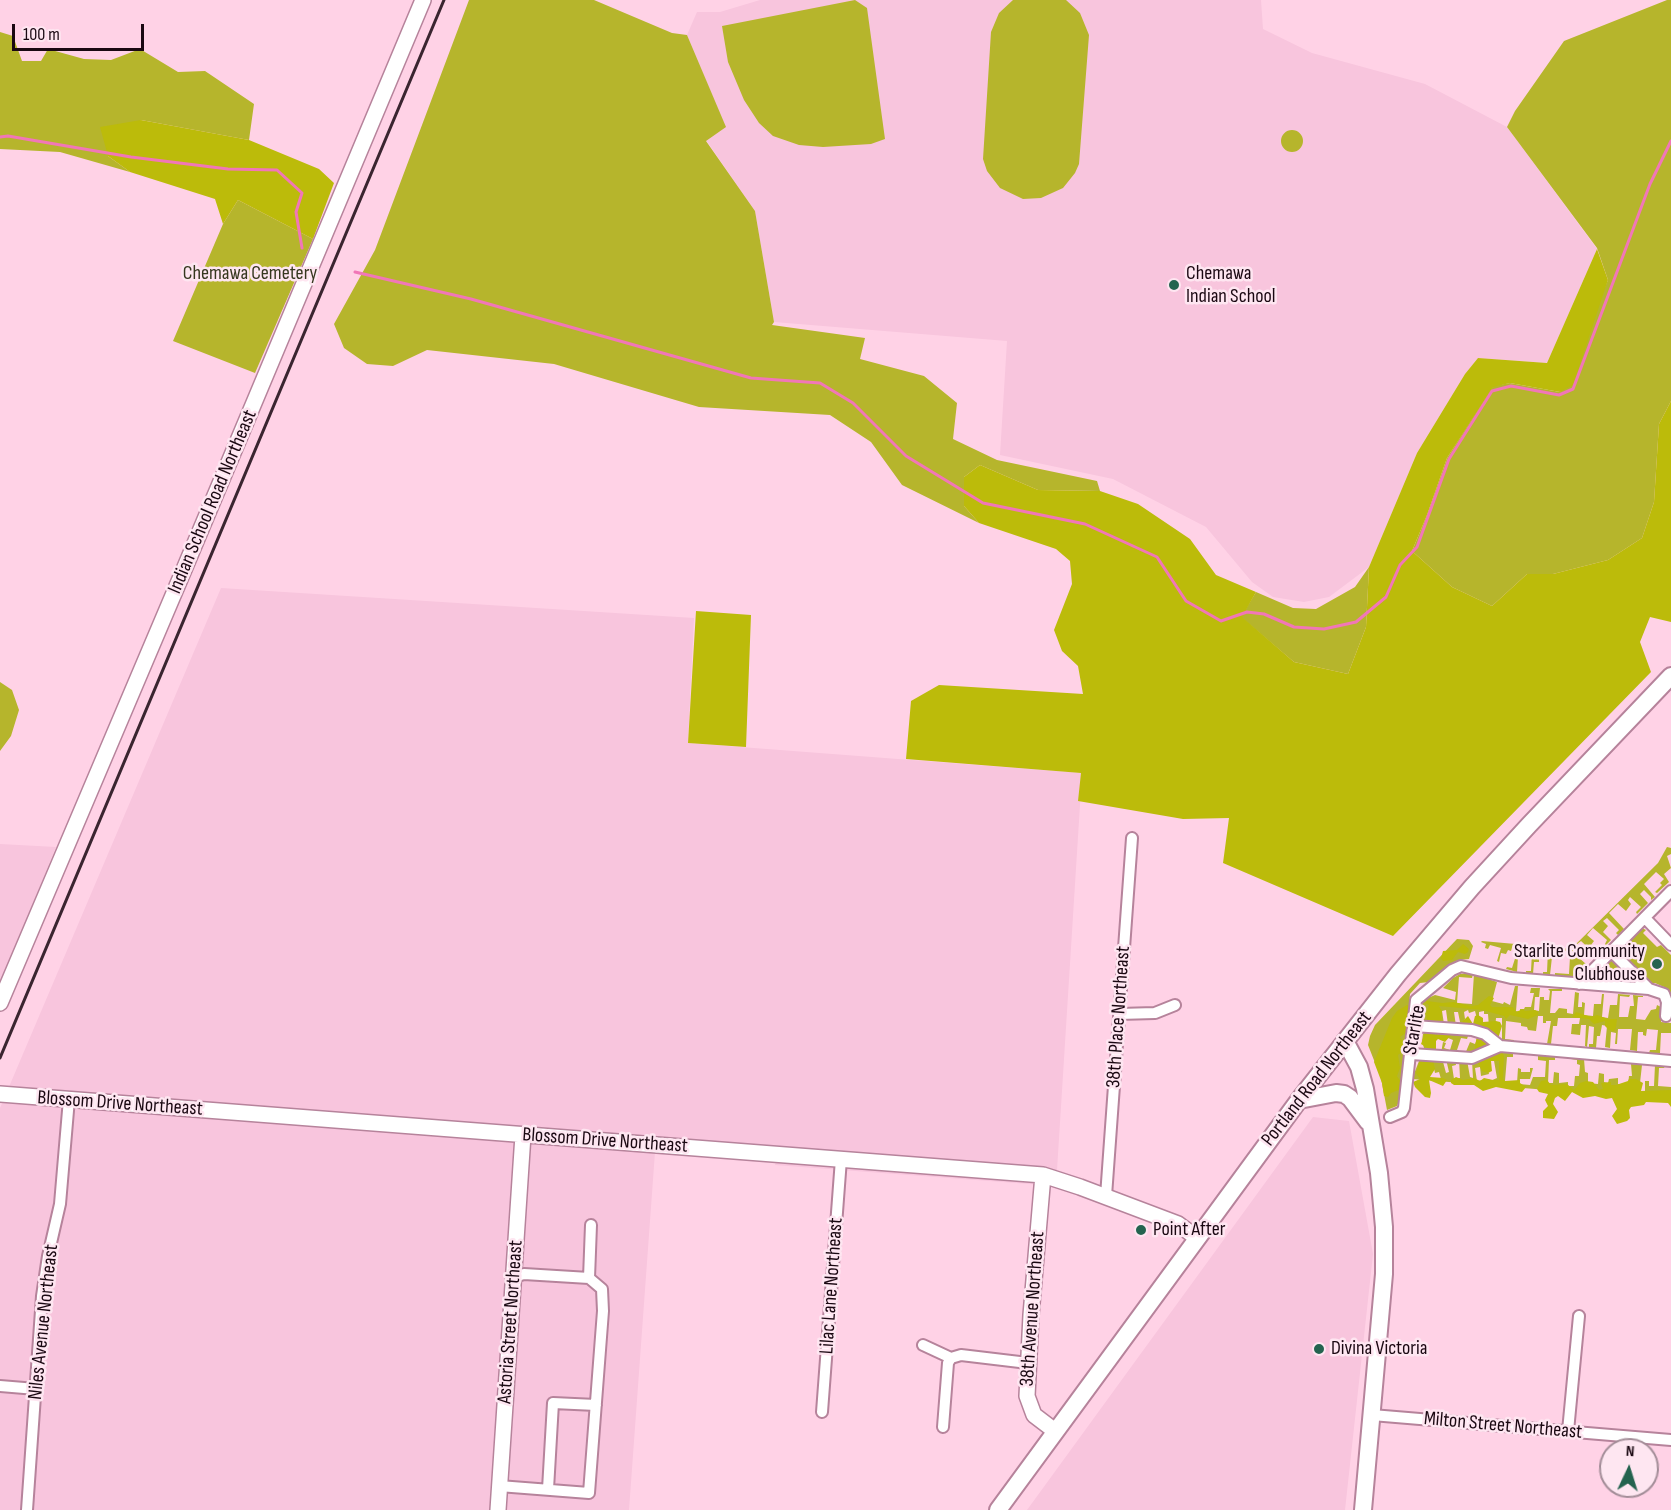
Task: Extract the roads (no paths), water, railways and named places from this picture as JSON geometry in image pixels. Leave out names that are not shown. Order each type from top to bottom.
[{"type":"main road","name":"Portland Road Northeast","points":[[998,1510],[1344,1041],[1480,879],[1671,676]]},
{"type":"main road","points":[[1344,1041],[1359,1068],[1372,1129],[1384,1227],[1384,1274],[1363,1510]]},
{"type":"main road","points":[[1299,1100],[1336,1093],[1344,1094],[1350,1098],[1372,1129]]},
{"type":"street","name":"Indian School Road Northeast","points":[[0,1003],[423,0]]},
{"type":"street","name":"38th Place Northeast","points":[[1106,1196],[1132,838]]},
{"type":"street","points":[[1579,984],[1671,891]]},
{"type":"street","points":[[1645,918],[1671,945]]},
{"type":"street","points":[[1612,952],[1649,989],[1664,994],[1667,1002],[1666,1016]]},
{"type":"street","name":"Starlite","points":[[1390,1117],[1402,1112],[1404,1108],[1416,1000],[1452,970],[1461,966],[1510,978],[1649,989]]},
{"type":"street","points":[[1119,1014],[1155,1013],[1175,1005]]},
{"type":"street","points":[[1414,1026],[1472,1030],[1485,1034],[1500,1046]]},
{"type":"street","points":[[1411,1054],[1472,1058],[1500,1046],[1671,1061]]},
{"type":"street","name":"Blossom Drive Northeast","points":[[0,1094],[1043,1175],[1178,1224],[1197,1238]]},
{"type":"street","name":"Niles Avenue Northeast","points":[[27,1510],[42,1296],[60,1204],[69,1099]]},
{"type":"street","name":"Astoria Street Northeast","points":[[498,1510],[523,1135]]},
{"type":"street","name":"Lilac Lane Northeast","points":[[822,1412],[842,1159]]},
{"type":"street","name":"38th Avenue Northeast","points":[[1043,1175],[1027,1386],[1030,1408],[1040,1421],[1055,1431]]},
{"type":"street","points":[[589,1278],[591,1225]]},
{"type":"street","points":[[500,1486],[589,1493],[603,1311],[602,1289],[589,1278],[524,1274],[514,1277]]},
{"type":"street","points":[[1568,1431],[1579,1316]]},
{"type":"street","points":[[923,1345],[951,1358],[961,1355],[1028,1363]]},
{"type":"street","points":[[944,1427],[948,1363],[951,1358]]},
{"type":"street","points":[[0,1386],[36,1389]]},
{"type":"street","points":[[548,1489],[553,1403],[596,1405]]},
{"type":"street","name":"Milton Street Northeast","points":[[1372,1415],[1671,1440]]},
{"type":"waterway","points":[[0,137],[8,136],[131,157],[228,169],[277,170],[302,193],[296,212],[302,248]]},
{"type":"waterway","points":[[355,272],[471,299],[751,378],[820,383],[853,403],[906,456],[983,503],[1085,524],[1157,557],[1186,601],[1221,621],[1247,612],[1264,614],[1294,627],[1324,629],[1356,622],[1386,597],[1400,565],[1417,547],[1449,459],[1492,391],[1511,386],[1559,395],[1573,389],[1650,184],[1671,141]]},
{"type":"railway","points":[[0,1058],[444,0]]},
{"type":"place","name":"Chemawa Indian School","points":[[1174,285]]},
{"type":"place","name":"Starlite Community Clubhouse","points":[[1657,964]]},
{"type":"place","name":"Point After","points":[[1141,1230]]},
{"type":"place","name":"Divina Victoria","points":[[1319,1349]]},
{"type":"park label","name":"Chemawa Cemetery","points":[[250,274]]}]
